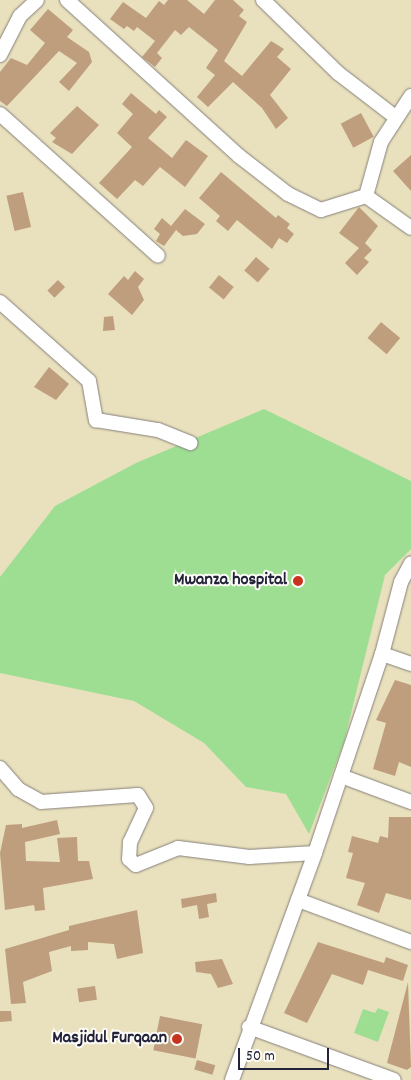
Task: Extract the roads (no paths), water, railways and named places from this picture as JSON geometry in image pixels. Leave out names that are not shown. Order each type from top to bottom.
[{"type":"street","points":[[0,55],[20,16],[37,0]]},
{"type":"street","points":[[67,0],[232,150],[288,194],[322,210],[366,196]]},
{"type":"street","points":[[263,0],[338,73],[394,116]]},
{"type":"street","points":[[366,196],[381,142],[394,116],[411,96]]},
{"type":"street","points":[[0,114],[158,256]]},
{"type":"street","points":[[366,196],[411,228]]},
{"type":"street","points":[[0,302],[89,381],[96,420],[158,430],[191,443]]},
{"type":"street","points":[[232,1080],[249,1027],[315,854],[382,654],[401,582],[411,563]]},
{"type":"street","points":[[382,654],[411,664]]},
{"type":"street","points":[[0,768],[18,789],[41,802],[138,795],[146,808],[130,842],[129,859],[136,865],[178,848],[249,857],[315,854]]},
{"type":"street","points":[[341,776],[411,802]]},
{"type":"street","points":[[298,900],[411,942]]},
{"type":"street","points":[[249,1027],[387,1079]]},
{"type":"place","name":"Mwanza hospital","points":[[298,581]]},
{"type":"place","name":"Masjidul Furqaan","points":[[177,1039]]}]
